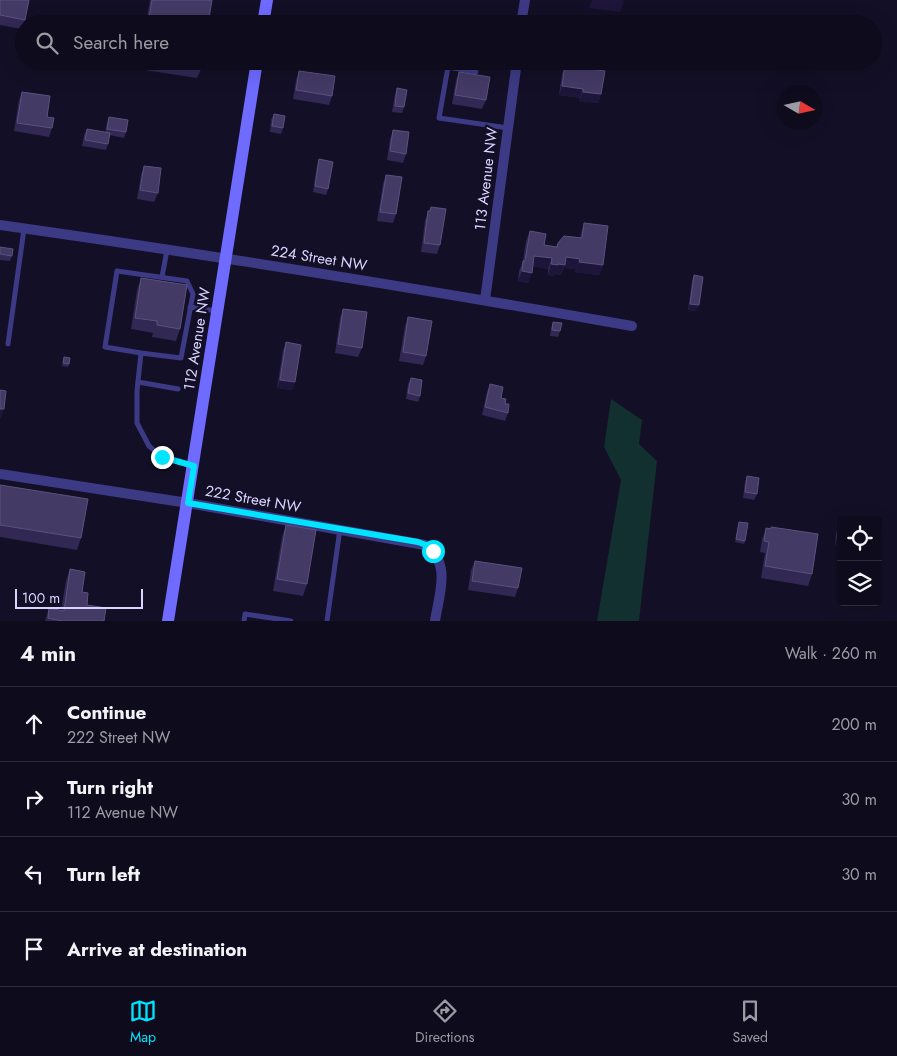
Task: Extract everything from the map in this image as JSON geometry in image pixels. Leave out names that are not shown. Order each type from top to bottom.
[{"type":"street","points":[[264,15],[267,0]]},
{"type":"street","points":[[522,15],[524,0]]},
{"type":"street","name":"112 Avenue NW","points":[[168,621],[256,70]]},
{"type":"street","name":"113 Avenue NW","points":[[485,300],[515,70]]},
{"type":"street","name":"224 Street NW","points":[[0,225],[485,300],[632,326]]},
{"type":"street","name":"222 Street NW","points":[[0,474],[188,503],[418,542],[426,545],[436,554],[440,562],[442,573],[435,621]]},
{"type":"lane","points":[[447,70],[439,118],[508,128]]},
{"type":"lane","points":[[465,70],[476,72]]},
{"type":"lane","points":[[8,344],[24,228]]},
{"type":"lane","points":[[162,277],[167,250]]},
{"type":"lane","points":[[117,272],[186,281],[193,294],[190,307],[181,358],[105,347],[117,272]]},
{"type":"lane","points":[[190,307],[217,311]]},
{"type":"lane","points":[[141,353],[137,423],[149,446],[162,457],[194,466]]},
{"type":"lane","points":[[138,382],[178,389]]},
{"type":"lane","points":[[328,621],[340,529]]},
{"type":"lane","points":[[244,621],[244,614],[291,621]]},
{"type":"green space","points":[[611,399],[642,420],[639,444],[657,461],[639,621],[597,621],[621,480],[604,447]]},
{"type":"building","points":[[0,0],[29,0],[26,15],[15,15],[15,18],[0,15]]},
{"type":"building","points":[[152,0],[212,0],[210,15],[150,15]]},
{"type":"building","points":[[564,70],[605,71],[601,94],[583,92],[583,89],[562,86]]},
{"type":"building","points":[[299,71],[335,76],[332,96],[296,90]]},
{"type":"building","points":[[459,72],[490,77],[486,100],[455,95]]},
{"type":"building","points":[[397,88],[407,90],[404,107],[395,106]]},
{"type":"building","points":[[22,92],[50,96],[47,117],[54,118],[52,128],[17,123]]},
{"type":"building","points":[[274,114],[285,116],[283,128],[272,126]]},
{"type":"building","points":[[109,117],[128,120],[126,132],[107,129]]},
{"type":"building","points":[[87,129],[110,133],[108,144],[85,140]]},
{"type":"building","points":[[393,130],[409,132],[406,154],[390,151]]},
{"type":"building","points":[[319,159],[333,162],[328,189],[315,186]]},
{"type":"building","points":[[144,166],[161,168],[158,193],[140,190]]},
{"type":"building","points":[[386,175],[402,177],[396,214],[380,212]]},
{"type":"building","points":[[431,207],[446,209],[440,245],[424,243],[428,211],[430,211]]},
{"type":"building","points":[[584,223],[608,226],[603,265],[579,262],[580,259],[566,257],[565,265],[558,265],[551,264],[552,258],[534,256],[532,273],[522,271],[530,231],[546,234],[544,245],[557,247],[564,236],[582,238]]},
{"type":"building","points":[[0,247],[13,249],[12,256],[0,254]]},
{"type":"building","points":[[694,275],[703,277],[699,305],[690,304]]},
{"type":"building","points":[[141,278],[187,285],[180,329],[157,325],[157,321],[135,318]]},
{"type":"building","points":[[343,309],[367,312],[362,348],[338,344]]},
{"type":"building","points":[[408,317],[432,321],[426,356],[403,352]]},
{"type":"building","points":[[553,322],[562,323],[560,331],[552,330]]},
{"type":"building","points":[[286,342],[301,345],[295,382],[280,380]]},
{"type":"building","points":[[64,357],[70,358],[69,364],[63,363]]},
{"type":"building","points":[[411,378],[422,380],[420,396],[408,393]]},
{"type":"building","points":[[490,384],[503,387],[501,398],[506,399],[505,404],[509,404],[508,413],[485,407]]},
{"type":"building","points":[[0,390],[6,391],[4,409],[0,409]]},
{"type":"building","points":[[747,476],[759,478],[757,494],[745,492]]},
{"type":"building","points":[[0,485],[88,499],[81,538],[0,525]]},
{"type":"building","points":[[739,522],[748,523],[745,541],[736,539]]},
{"type":"building","points":[[286,525],[316,530],[307,584],[277,579]]},
{"type":"building","points":[[771,527],[818,534],[812,574],[765,566],[769,542],[764,541],[766,528],[771,529]]},
{"type":"building","points":[[475,561],[522,568],[518,588],[472,581]]},
{"type":"building","points":[[70,569],[85,572],[82,592],[88,593],[87,605],[106,608],[104,621],[62,621],[48,618],[49,608],[64,611]]},
{"type":"route","points":[[162,457],[194,466],[188,503],[418,542],[426,545],[433,551]]}]
